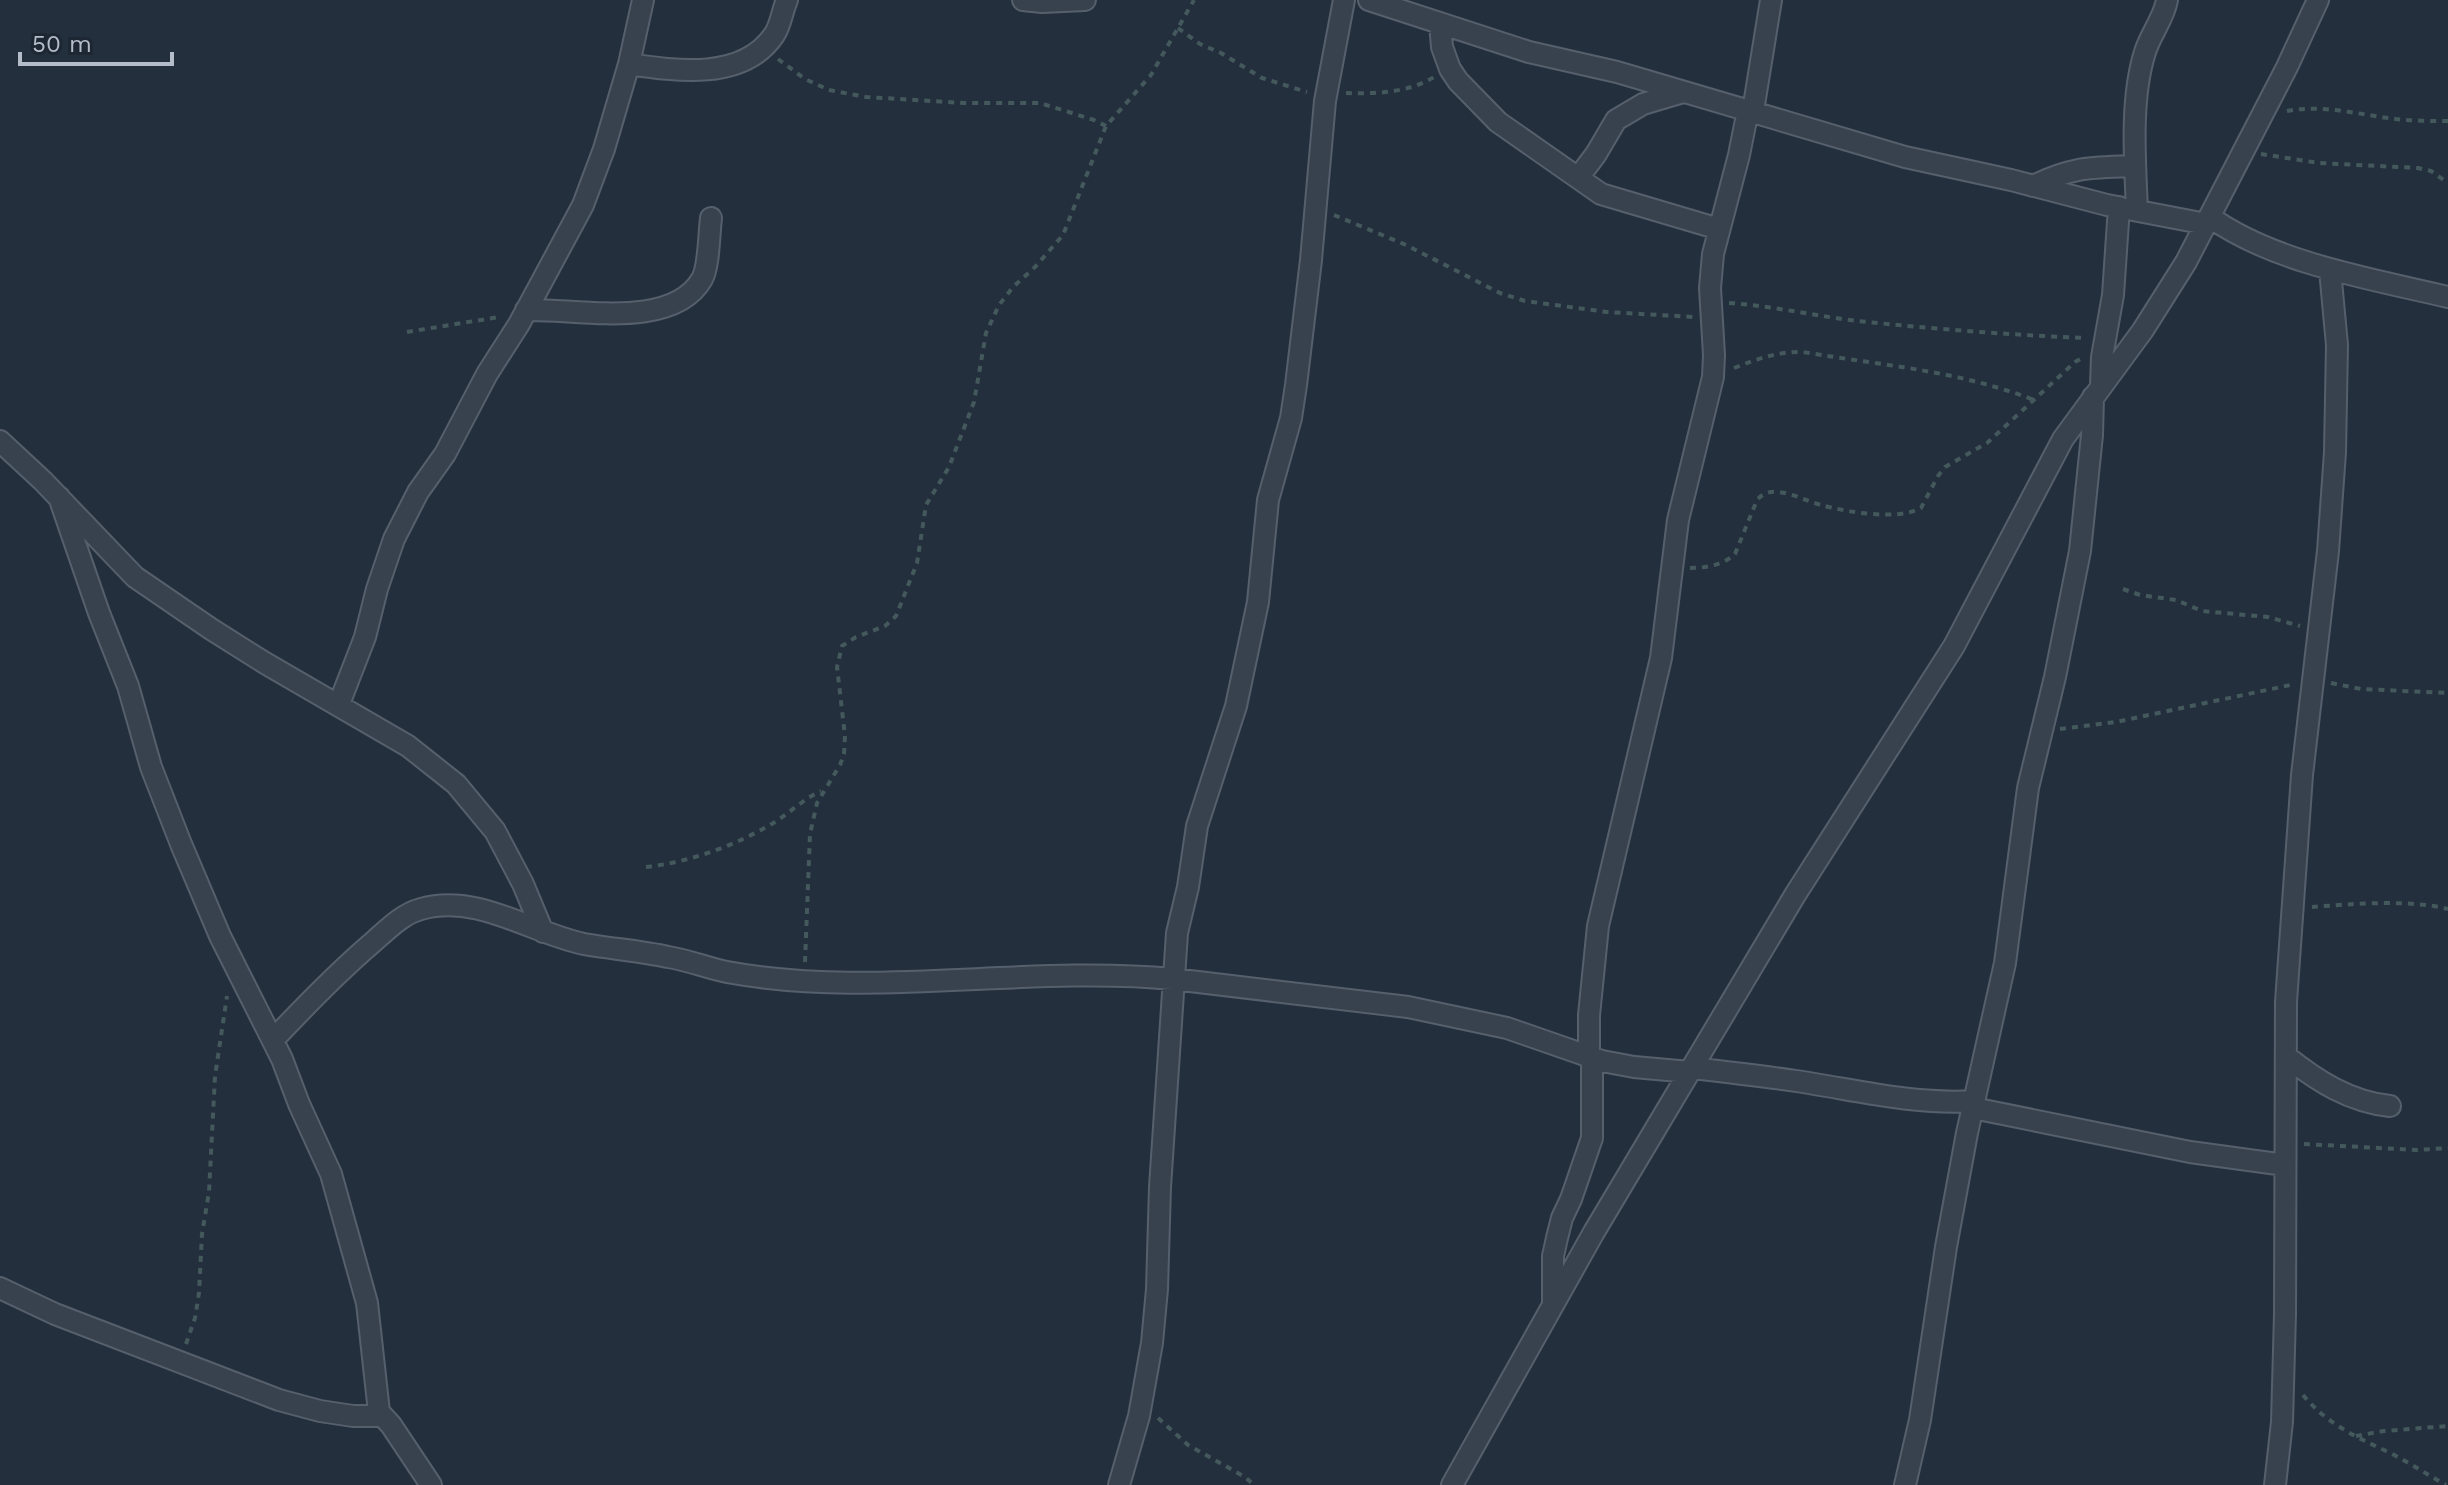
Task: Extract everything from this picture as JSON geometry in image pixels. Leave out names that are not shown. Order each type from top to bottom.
[{"type":"street","points":[[339,704],[365,637],[394,539],[418,492],[445,454],[583,205],[604,149],[629,64],[643,0]]},
{"type":"street","points":[[629,64],[686,70],[719,68],[741,62],[764,47],[775,34],[787,0]]},
{"type":"street","points":[[1023,0],[1085,0]]},
{"type":"street","points":[[1119,1485],[1142,1403],[1152,1343],[1177,933],[1197,826],[1236,706],[1258,602],[1268,500],[1291,418],[1311,260],[1327,94],[1344,0]]},
{"type":"street","points":[[1369,0],[1529,52],[1617,72],[1905,157],[2128,209],[2208,221],[2330,270],[2448,297]]},
{"type":"street","points":[[1553,1305],[1553,1256],[1562,1218],[1592,1138],[1589,1015],[1598,926],[1661,658],[1678,520],[1713,377],[1713,254],[1751,111],[1771,0]]},
{"type":"street","points":[[1905,1485],[1920,1420],[1946,1247],[1973,1104],[2005,963],[2026,800],[2080,551],[2097,391],[2135,166],[2140,74],[2145,53],[2167,0]]},
{"type":"street","points":[[1452,1485],[1553,1305],[1795,895],[1954,646],[2063,439],[2186,262],[2287,67],[2318,0]]},
{"type":"street","points":[[1440,24],[1448,66],[1458,81],[1498,122],[1601,194],[1719,229]]},
{"type":"street","points":[[1578,178],[1616,120],[1643,104],[1682,92]]},
{"type":"street","points":[[2033,186],[2079,168],[2135,166]]},
{"type":"street","points":[[525,312],[554,309],[609,314],[656,309],[679,301],[693,292],[704,277],[711,218]]},
{"type":"street","points":[[2275,1485],[2282,1422],[2286,1002],[2302,775],[2328,551],[2335,452],[2337,345],[2330,270]]},
{"type":"street","points":[[0,441],[59,497],[135,577],[224,638],[408,746],[456,784],[495,831],[523,884],[543,932]]},
{"type":"street","points":[[59,497],[128,686],[151,767],[181,844],[232,960],[273,1040],[331,1174],[367,1303],[379,1412],[431,1485]]},
{"type":"street","points":[[273,1040],[353,959],[398,920],[422,908],[453,906],[483,909],[583,944],[670,957],[722,971],[770,979],[943,981],[1098,975],[1173,979],[1408,1007],[1507,1028],[1590,1056],[1634,1067],[1797,1081],[1887,1097],[1973,1104],[2190,1152],[2285,1155]]},
{"type":"street","points":[[2286,1056],[2344,1094],[2371,1104],[2390,1106]]},
{"type":"street","points":[[0,1288],[55,1314],[279,1400],[320,1411],[382,1416]]},
{"type":"path","points":[[803,981],[810,834],[817,803],[844,754],[845,736],[837,667],[842,646],[885,626],[896,616],[917,563],[926,505],[949,467],[974,402],[986,333],[999,305],[1063,235],[1106,126],[1151,75],[1194,0]]},
{"type":"path","points":[[1178,28],[1200,44],[1262,78],[1283,86],[1327,94],[1383,93],[1430,80],[1448,66]]},
{"type":"path","points":[[764,47],[805,79],[829,90],[866,97],[964,103],[1040,103],[1106,126]]},
{"type":"path","points":[[2277,113],[2317,108],[2396,119],[2448,121]]},
{"type":"path","points":[[2256,154],[2319,163],[2418,168],[2431,171],[2448,183]]},
{"type":"path","points":[[1316,203],[1329,213],[1406,245],[1500,293],[1525,301],[1607,312],[1799,311],[1857,321],[2032,336],[2104,346]]},
{"type":"path","points":[[407,332],[525,312]]},
{"type":"path","points":[[1672,569],[1699,568],[1728,560],[1741,543],[1757,500],[1770,492],[1853,511],[1897,514],[1921,508],[1945,467],[1987,443],[2075,362],[2104,346]]},
{"type":"path","points":[[1713,377],[1769,355],[1803,352],[1955,375],[2034,400]]},
{"type":"path","points":[[2123,589],[2140,595],[2176,600],[2202,611],[2268,617],[2319,631]]},
{"type":"path","points":[[2042,730],[2116,722],[2313,680],[2361,689],[2448,693]]},
{"type":"path","points":[[646,867],[736,842],[776,821],[800,802],[825,789]]},
{"type":"path","points":[[2293,908],[2396,904],[2448,909]]},
{"type":"path","points":[[178,1360],[195,1318],[199,1293],[202,1234],[209,1192],[215,1076],[232,960]]},
{"type":"path","points":[[2285,1155],[2321,1144],[2417,1150],[2448,1148]]},
{"type":"path","points":[[2282,1368],[2309,1402],[2334,1425],[2446,1485]]},
{"type":"path","points":[[1142,1403],[1188,1445],[1254,1485]]},
{"type":"path","points":[[2353,1437],[2448,1426]]}]
